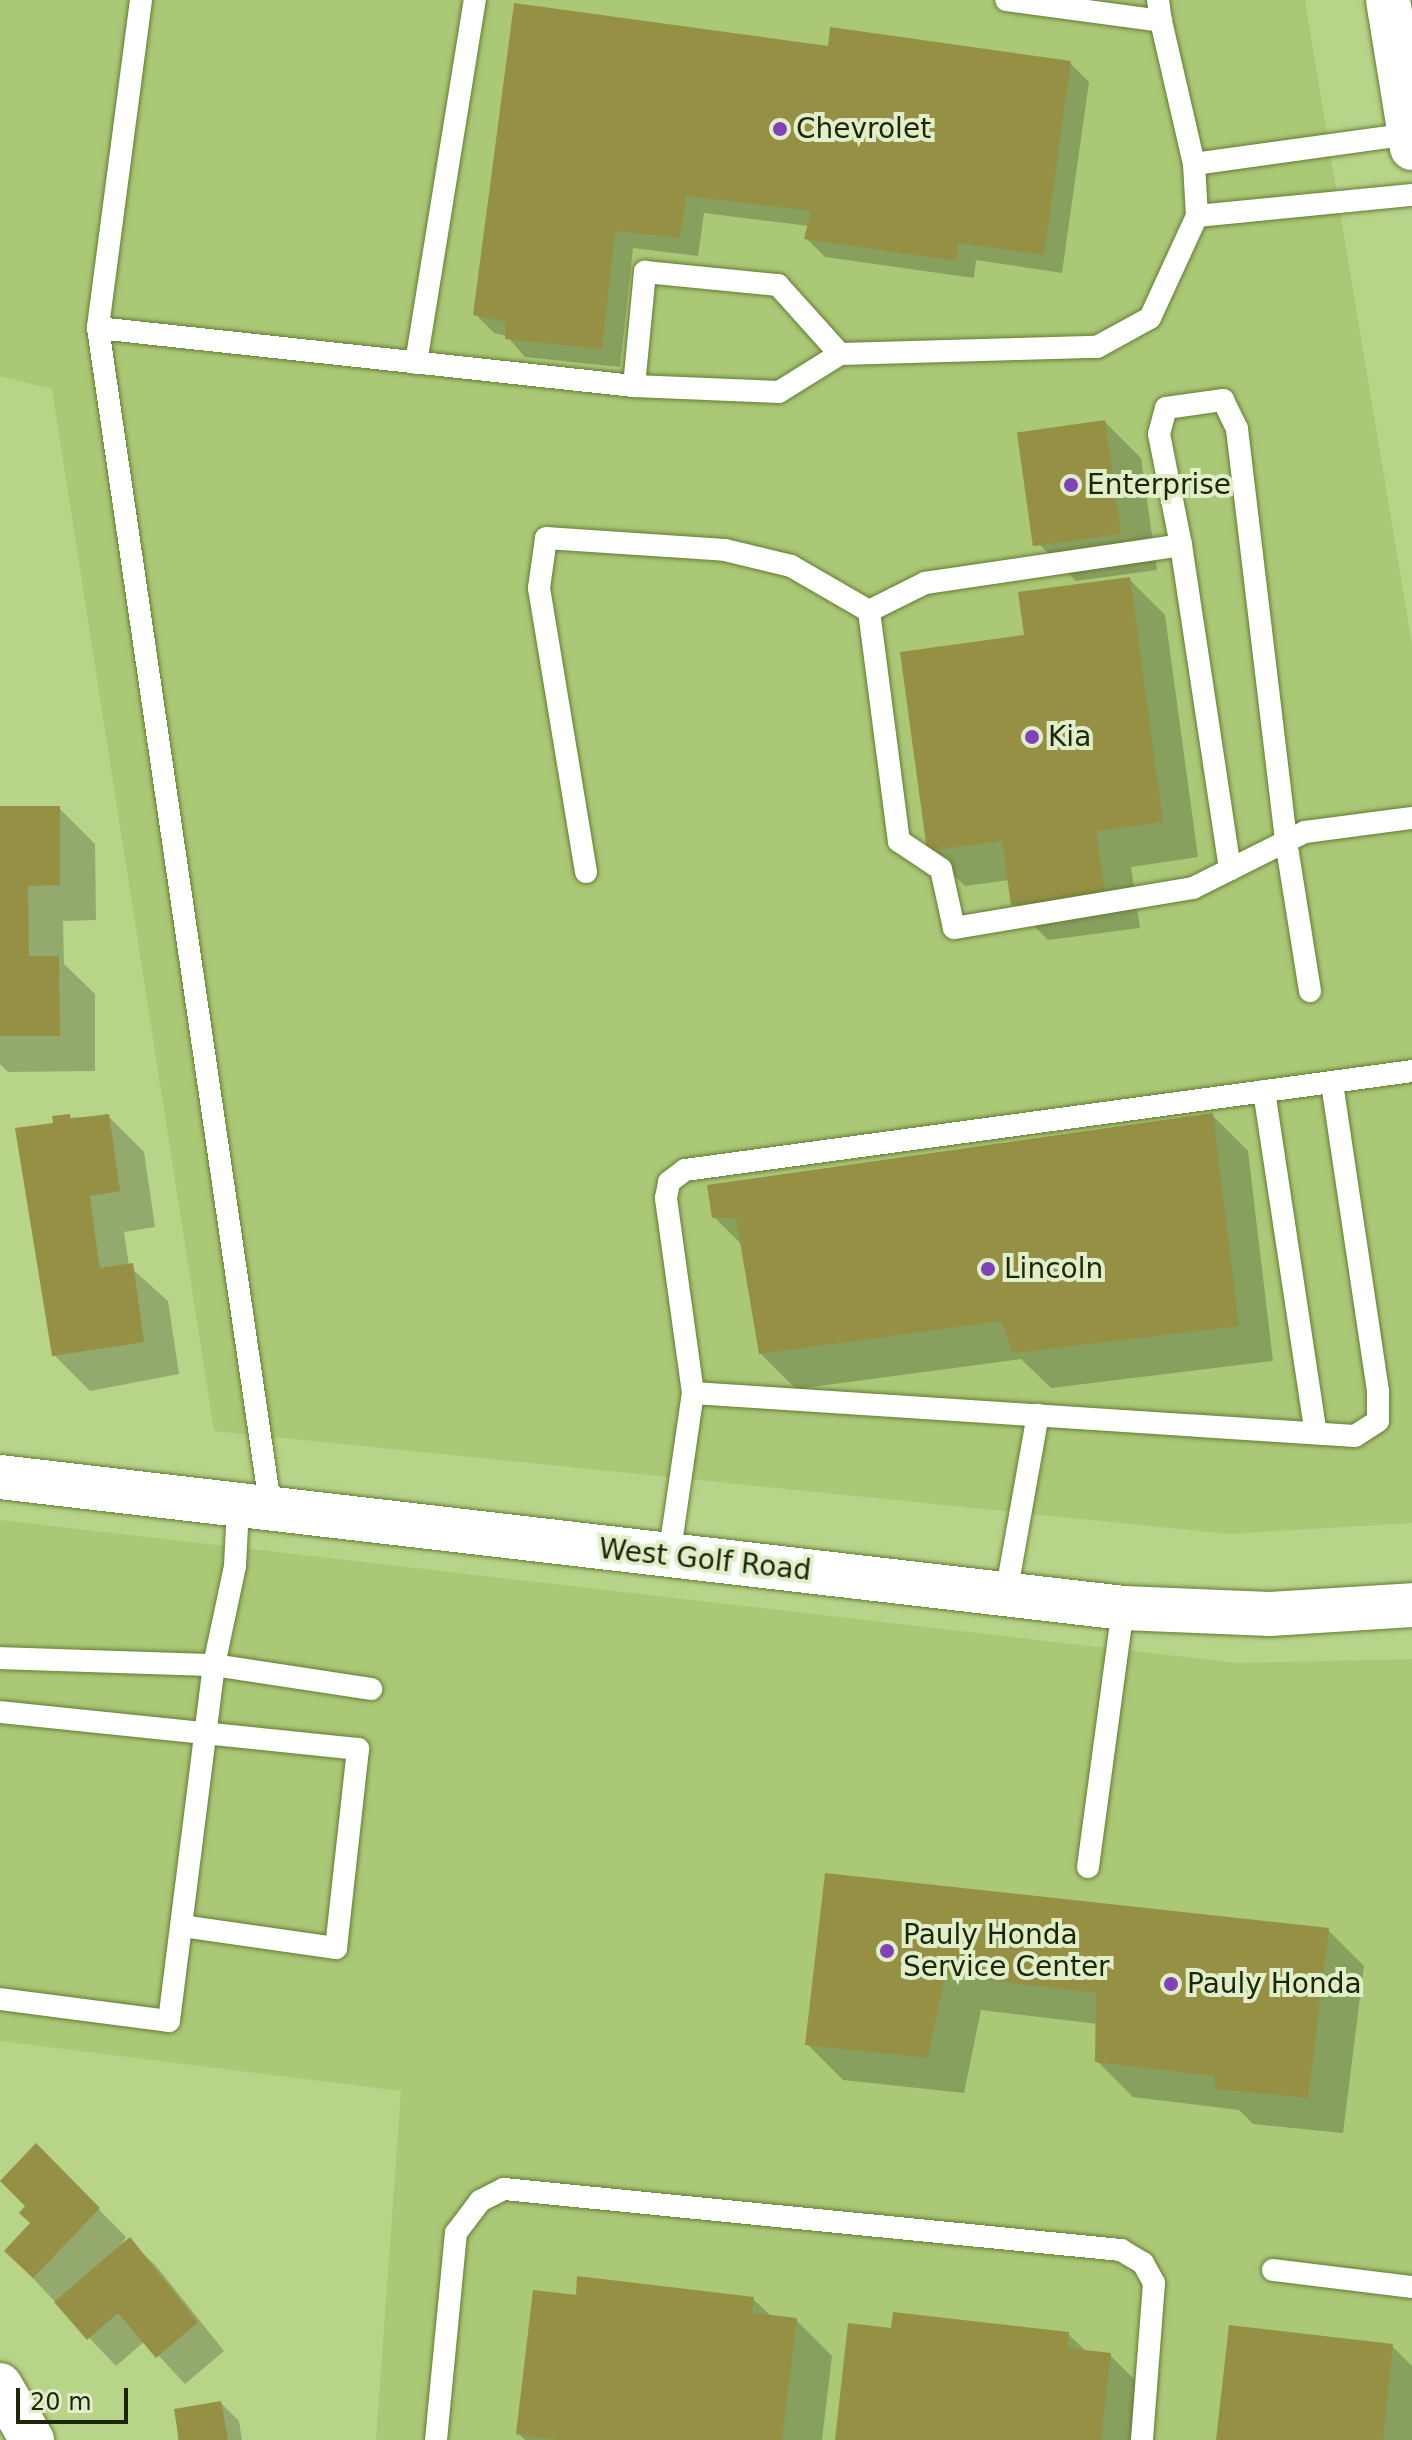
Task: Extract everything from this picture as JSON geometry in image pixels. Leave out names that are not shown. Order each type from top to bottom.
[{"type":"street","points":[[1388,0],[1411,141]]},
{"type":"street","name":"West Golf Road","points":[[0,1477],[1123,1608],[1270,1614],[1412,1605]]},
{"type":"street","points":[[0,2385],[32,2440]]},
{"type":"lane","points":[[0,1999],[169,2021],[214,1665],[235,1566],[255,1509],[98,328],[141,0]]},
{"type":"lane","points":[[416,363],[475,0]]},
{"type":"lane","points":[[98,328],[634,386],[779,392],[840,354],[1097,347],[1150,318],[1197,216],[1194,164],[1159,10],[1006,0]]},
{"type":"lane","points":[[1194,164],[1411,141]]},
{"type":"lane","points":[[1197,216],[1412,195]]},
{"type":"lane","points":[[634,386],[645,272],[778,285],[840,354]]},
{"type":"lane","points":[[1230,869],[1181,545],[1159,434],[1166,408],[1223,400],[1237,429],[1286,841],[1310,991]]},
{"type":"lane","points":[[586,872],[539,588],[546,538],[725,550],[791,566],[869,611]]},
{"type":"lane","points":[[869,611],[925,583],[1181,545]]},
{"type":"lane","points":[[869,611],[899,841],[941,869],[954,928],[1193,888],[1305,832],[1412,818]]},
{"type":"lane","points":[[669,1557],[693,1393],[666,1198],[669,1182],[685,1170],[1412,1071]]},
{"type":"lane","points":[[693,1393],[1355,1436],[1378,1421],[1378,1391],[1332,1082]]},
{"type":"lane","points":[[1264,1091],[1316,1433]]},
{"type":"lane","points":[[1006,1594],[1038,1415]]},
{"type":"lane","points":[[1088,1867],[1123,1608]]},
{"type":"lane","points":[[0,1658],[214,1665],[371,1689]]},
{"type":"lane","points":[[0,1712],[358,1749],[336,1948],[182,1926]]},
{"type":"lane","points":[[436,2440],[456,2233],[480,2201],[504,2189],[1121,2250],[1143,2263],[1154,2283],[1142,2440]]},
{"type":"lane","points":[[1273,2270],[1412,2287]]},
{"type":"shaded area","points":[[0,0],[1305,0],[1412,645],[1412,1523],[1229,1534],[214,1431],[52,389],[0,376]]},
{"type":"shaded area","points":[[0,1520],[1237,1663],[1412,1659],[1412,2440],[376,2440],[401,2091],[0,2041]]},
{"type":"building","name":"Chevrolet","points":[[514,3],[828,46],[830,27],[1071,61],[1044,255],[958,243],[956,261],[804,239],[811,211],[686,196],[680,238],[615,231],[602,349],[505,339],[506,322],[473,315]]},
{"type":"building","name":"Enterprise","points":[[1105,420],[1121,534],[1033,546],[1017,432]]},
{"type":"building","name":"Kia","points":[[1130,577],[1163,822],[1096,831],[1105,893],[1011,905],[1002,841],[927,851],[900,652],[1024,635],[1018,592]]},
{"type":"building","points":[[0,806],[60,806],[60,885],[28,886],[29,956],[59,956],[60,1036],[0,1036]]},
{"type":"building","name":"Lincoln","points":[[1213,1113],[1239,1326],[1013,1353],[1001,1321],[759,1354],[736,1218],[712,1218],[707,1185]]},
{"type":"building","points":[[70,1114],[70,1119],[109,1114],[120,1191],[90,1196],[98,1257],[100,1268],[133,1263],[144,1342],[52,1356],[15,1128],[53,1123],[52,1116]]},
{"type":"building","name":"Pauly Honda","points":[[825,1873],[1329,1928],[1308,2098],[1215,2089],[1214,2076],[1095,2062],[1096,1993],[945,1975],[928,2058],[805,2045]]},
{"type":"building","points":[[36,2143],[100,2208],[33,2278],[4,2251],[30,2223],[19,2213],[25,2206],[0,2181]]},
{"type":"building","points":[[130,2237],[198,2322],[156,2358],[118,2313],[87,2340],[54,2302]]},
{"type":"building","points":[[577,2276],[754,2297],[752,2313],[797,2318],[782,2440],[560,2440],[516,2434],[533,2290],[576,2295]]},
{"type":"building","points":[[893,2312],[1069,2332],[1067,2348],[1111,2353],[1101,2440],[835,2440],[848,2323],[891,2328]]},
{"type":"building","points":[[1229,2325],[1393,2344],[1383,2440],[1216,2440]]},
{"type":"building","points":[[221,2401],[228,2440],[179,2440],[174,2409]]},
{"type":"place","name":"Chevrolet","points":[[780,129]]},
{"type":"place","name":"Enterprise","points":[[1071,485]]},
{"type":"place","name":"Kia","points":[[1032,737]]},
{"type":"place","name":"Lincoln","points":[[988,1269]]},
{"type":"place","name":"Pauly Honda Service Center","points":[[887,1951]]},
{"type":"place","name":"Pauly Honda","points":[[1171,1984]]}]
